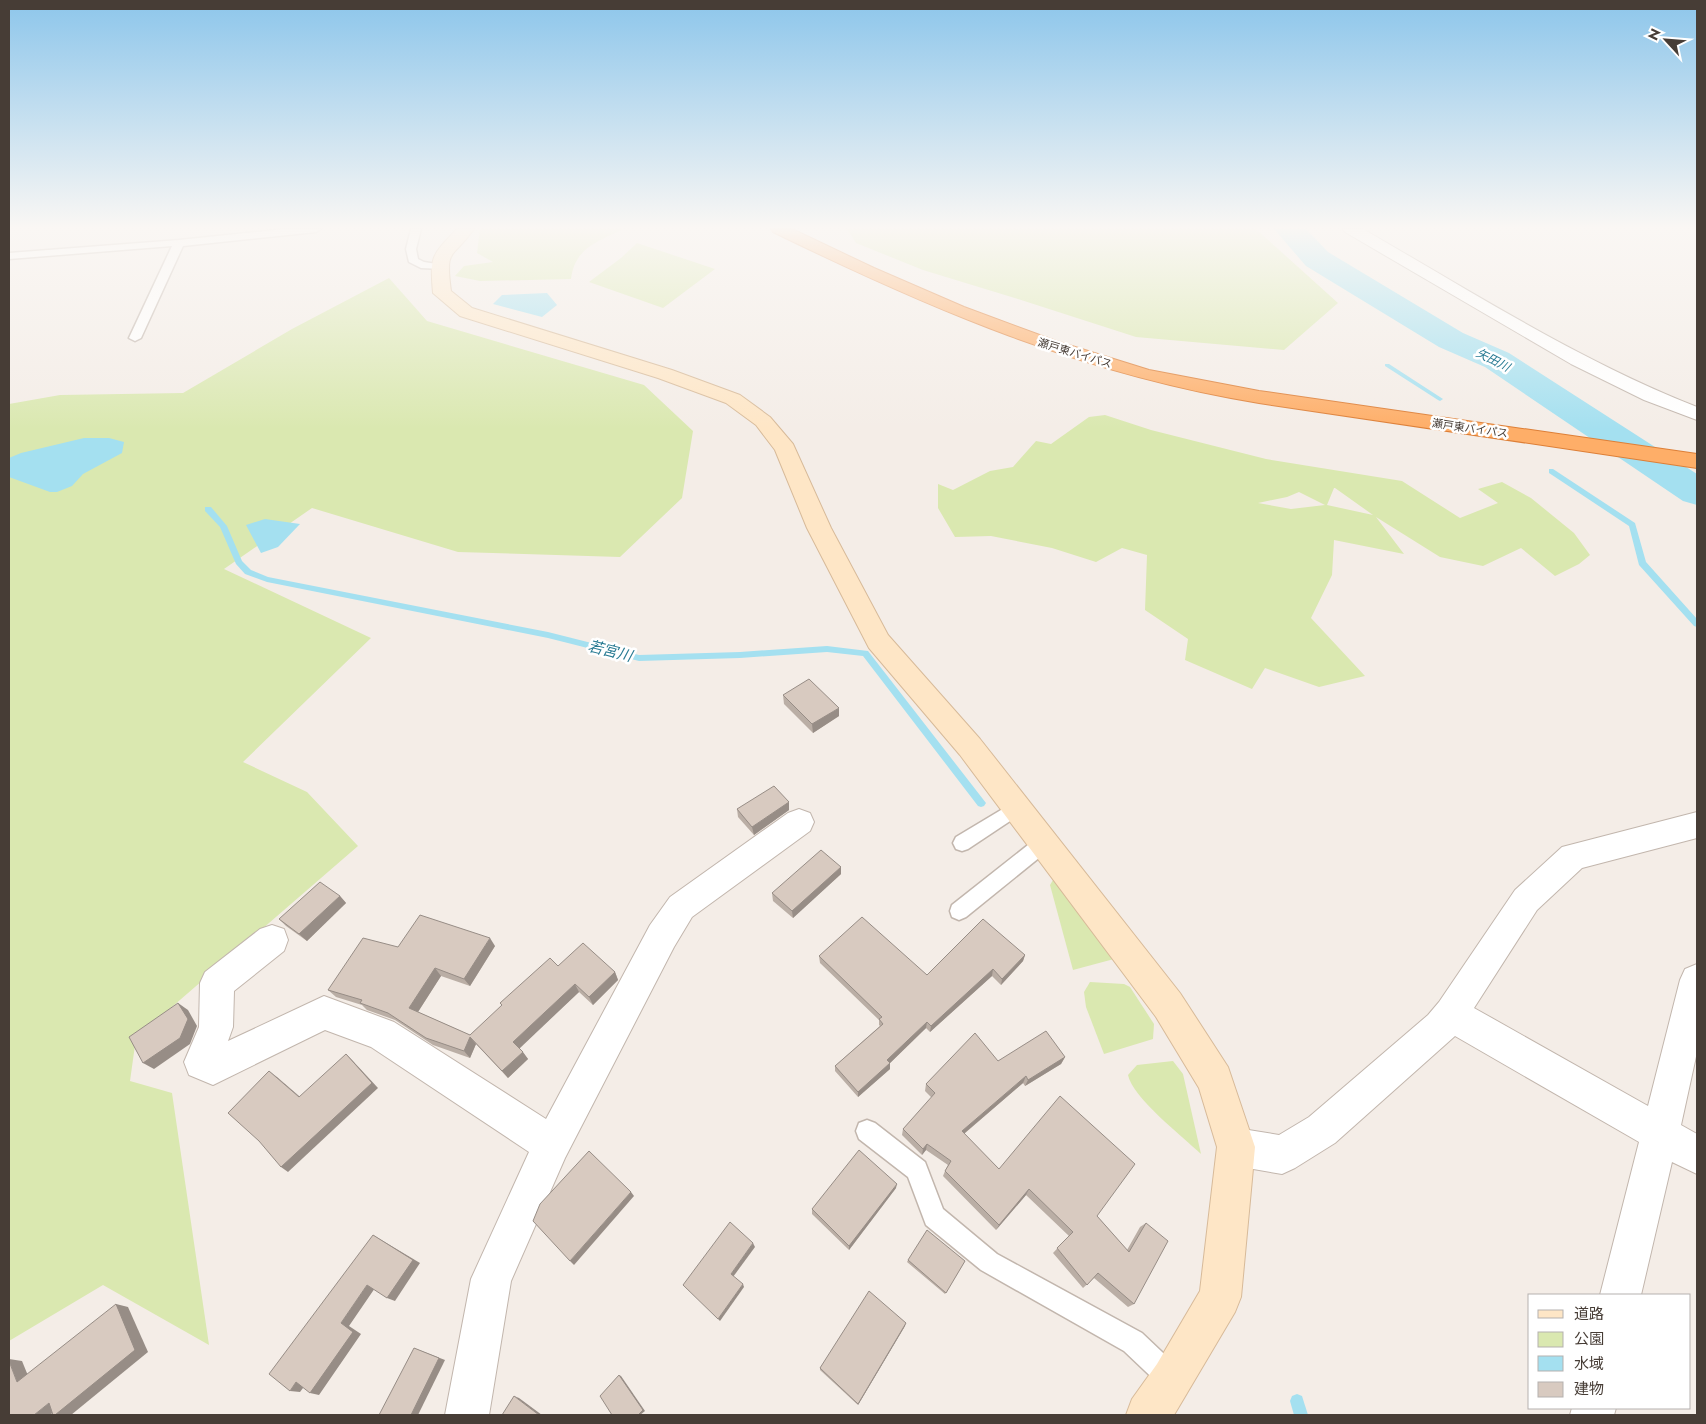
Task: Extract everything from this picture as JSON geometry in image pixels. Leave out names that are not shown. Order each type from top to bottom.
[{"type":"highway","name":"瀬戸東バイパス","points":[[922,295],[953,310],[1008,331],[1144,374],[1200,387],[1697,461]]},
{"type":"highway","name":"瀬戸東バイパス","points":[[958,295],[988,310],[1073,343],[1242,393]]},
{"type":"street","points":[[445,295],[466,312],[664,374],[733,399],[764,421],[785,449],[819,528],[878,641],[970,746],[1168,1004],[1215,1080],[1236,1147],[1220,1297],[1172,1379],[1148,1415]]},
{"type":"street","points":[[1466,295],[1578,360],[1651,396],[1697,414]]},
{"type":"street","points":[[467,1415],[491,1279],[552,1145],[662,936],[681,906],[800,822]]},
{"type":"street","points":[[1236,1147],[1282,1155],[1322,1130],[1440,1027],[1452,1014],[1526,900],[1572,857],[1697,825]]},
{"type":"street","points":[[272,940],[217,983],[216,1027],[202,1062],[213,1067],[324,1012],[382,1034],[552,1145]]},
{"type":"street","points":[[1621,1294],[1697,980]]},
{"type":"street","points":[[1452,1014],[1697,1155]]},
{"type":"lane","points":[[135,338],[155,295]]},
{"type":"lane","points":[[962,843],[1016,808]]},
{"type":"lane","points":[[959,911],[1044,843]]},
{"type":"lane","points":[[867,1131],[917,1170],[934,1217],[988,1262],[1134,1342],[1172,1379]]},
{"type":"green space","points":[[356,295],[404,295],[427,321],[644,385],[693,431],[682,498],[620,557],[458,552],[312,508],[224,569],[371,638],[243,762],[307,792],[358,846],[136,1038],[130,1081],[172,1093],[209,1345],[103,1285],[9,1341],[9,404],[60,395],[183,393],[292,329]]},
{"type":"green space","points":[[627,295],[680,295],[663,308]]},
{"type":"green space","points":[[1006,295],[1330,295],[1338,303],[1284,350],[1136,337]]},
{"type":"green space","points":[[1105,415],[1151,430],[1266,459],[1402,481],[1460,518],[1498,503],[1478,489],[1502,482],[1531,498],[1574,533],[1590,555],[1579,564],[1555,576],[1521,548],[1483,566],[1440,557],[1376,517],[1404,554],[1334,540],[1332,575],[1311,618],[1365,676],[1319,687],[1265,668],[1252,689],[1185,660],[1188,639],[1145,610],[1147,555],[1122,548],[1096,562],[1052,548],[991,536],[955,537],[938,508],[938,484],[953,490],[990,471],[1013,467],[1036,441],[1051,444],[1089,417]],"holes":[[[1335,488],[1373,515],[1327,505]],[[1299,492],[1325,505],[1291,509],[1258,503],[1287,497]]]},
{"type":"green space","points":[[1053,880],[1061,887],[1114,959],[1073,970],[1050,885]]},
{"type":"green space","points":[[1090,982],[1124,984],[1130,987],[1154,1024],[1153,1039],[1104,1054],[1086,1007],[1084,992]]},
{"type":"green space","points":[[1173,1061],[1183,1074],[1201,1154],[1148,1105],[1132,1084],[1128,1075],[1137,1065]]},
{"type":"water","points":[[502,295],[549,295],[557,305],[542,317],[493,304]]},
{"type":"water","points":[[84,438],[109,438],[124,442],[122,453],[83,474],[72,486],[57,492],[50,492],[9,477],[9,458],[21,453]]},
{"type":"water","points":[[265,519],[300,524],[278,547],[261,553],[246,525]]},
{"type":"building","points":[[809,679],[839,708],[812,724],[783,695]]},
{"type":"building","points":[[774,786],[789,802],[752,827],[737,809]]},
{"type":"building","points":[[821,850],[841,867],[792,911],[772,893]]},
{"type":"building","points":[[320,882],[340,896],[299,934],[279,919]]},
{"type":"building","points":[[420,915],[490,938],[464,979],[435,968],[409,1008],[470,1035],[502,1005],[500,1003],[550,958],[558,966],[583,943],[615,972],[589,997],[575,984],[513,1042],[523,1052],[502,1071],[470,1037],[464,1051],[426,1038],[388,1013],[360,1003],[362,1000],[328,990],[363,938],[398,947]]},
{"type":"building","points":[[862,917],[927,975],[983,919],[1025,955],[1002,979],[993,969],[931,1026],[927,1022],[887,1060],[890,1063],[858,1092],[835,1066],[883,1024],[879,1019],[882,1017],[819,956]]},
{"type":"building","points":[[178,1003],[188,1019],[180,1038],[143,1063],[129,1037]]},
{"type":"building","points":[[1046,1031],[1065,1057],[1028,1080],[1026,1076],[962,1131],[999,1169],[1060,1096],[1135,1164],[1097,1216],[1129,1252],[1146,1223],[1168,1241],[1134,1304],[1098,1273],[1087,1285],[1057,1248],[1073,1232],[1029,1189],[999,1225],[945,1171],[951,1161],[927,1144],[923,1149],[903,1129],[935,1093],[926,1084],[975,1033],[998,1061]]},
{"type":"building","points":[[346,1054],[372,1083],[281,1167],[259,1141],[228,1113],[269,1071],[299,1097]]},
{"type":"building","points":[[859,1150],[897,1184],[849,1246],[812,1209]]},
{"type":"building","points":[[589,1151],[631,1192],[570,1261],[533,1221],[540,1204]]},
{"type":"building","points":[[730,1222],[753,1243],[731,1274],[743,1284],[718,1319],[683,1285]]},
{"type":"building","points":[[927,1230],[965,1261],[946,1293],[908,1260]]},
{"type":"building","points":[[373,1235],[413,1260],[387,1298],[367,1285],[341,1323],[353,1332],[310,1393],[296,1382],[290,1391],[269,1374]]},
{"type":"building","points":[[869,1291],[906,1323],[858,1404],[820,1368]]},
{"type":"building","points":[[116,1304],[135,1350],[55,1415],[53,1415],[49,1403],[34,1415],[9,1415],[9,1361],[17,1382]]},
{"type":"building","points":[[414,1348],[439,1358],[411,1415],[379,1415]]},
{"type":"building","points":[[619,1375],[643,1410],[638,1415],[612,1415],[600,1396]]},
{"type":"building","points":[[514,1396],[539,1415],[502,1415]]},
{"type":"waterway","name":"矢田川","points":[[1377,295],[1451,340],[1497,360],[1697,492]]},
{"type":"waterway","points":[[1387,365],[1440,399]]},
{"type":"waterway","points":[[1551,471],[1632,525],[1642,563],[1697,624]]},
{"type":"waterway","name":"若宮川","points":[[208,509],[223,526],[239,562],[248,572],[267,579],[548,635],[639,658],[740,655],[827,649],[865,653],[981,803]]},
{"type":"waterway","name":"若宮川","points":[[1297,1401],[1301,1415]]}]
